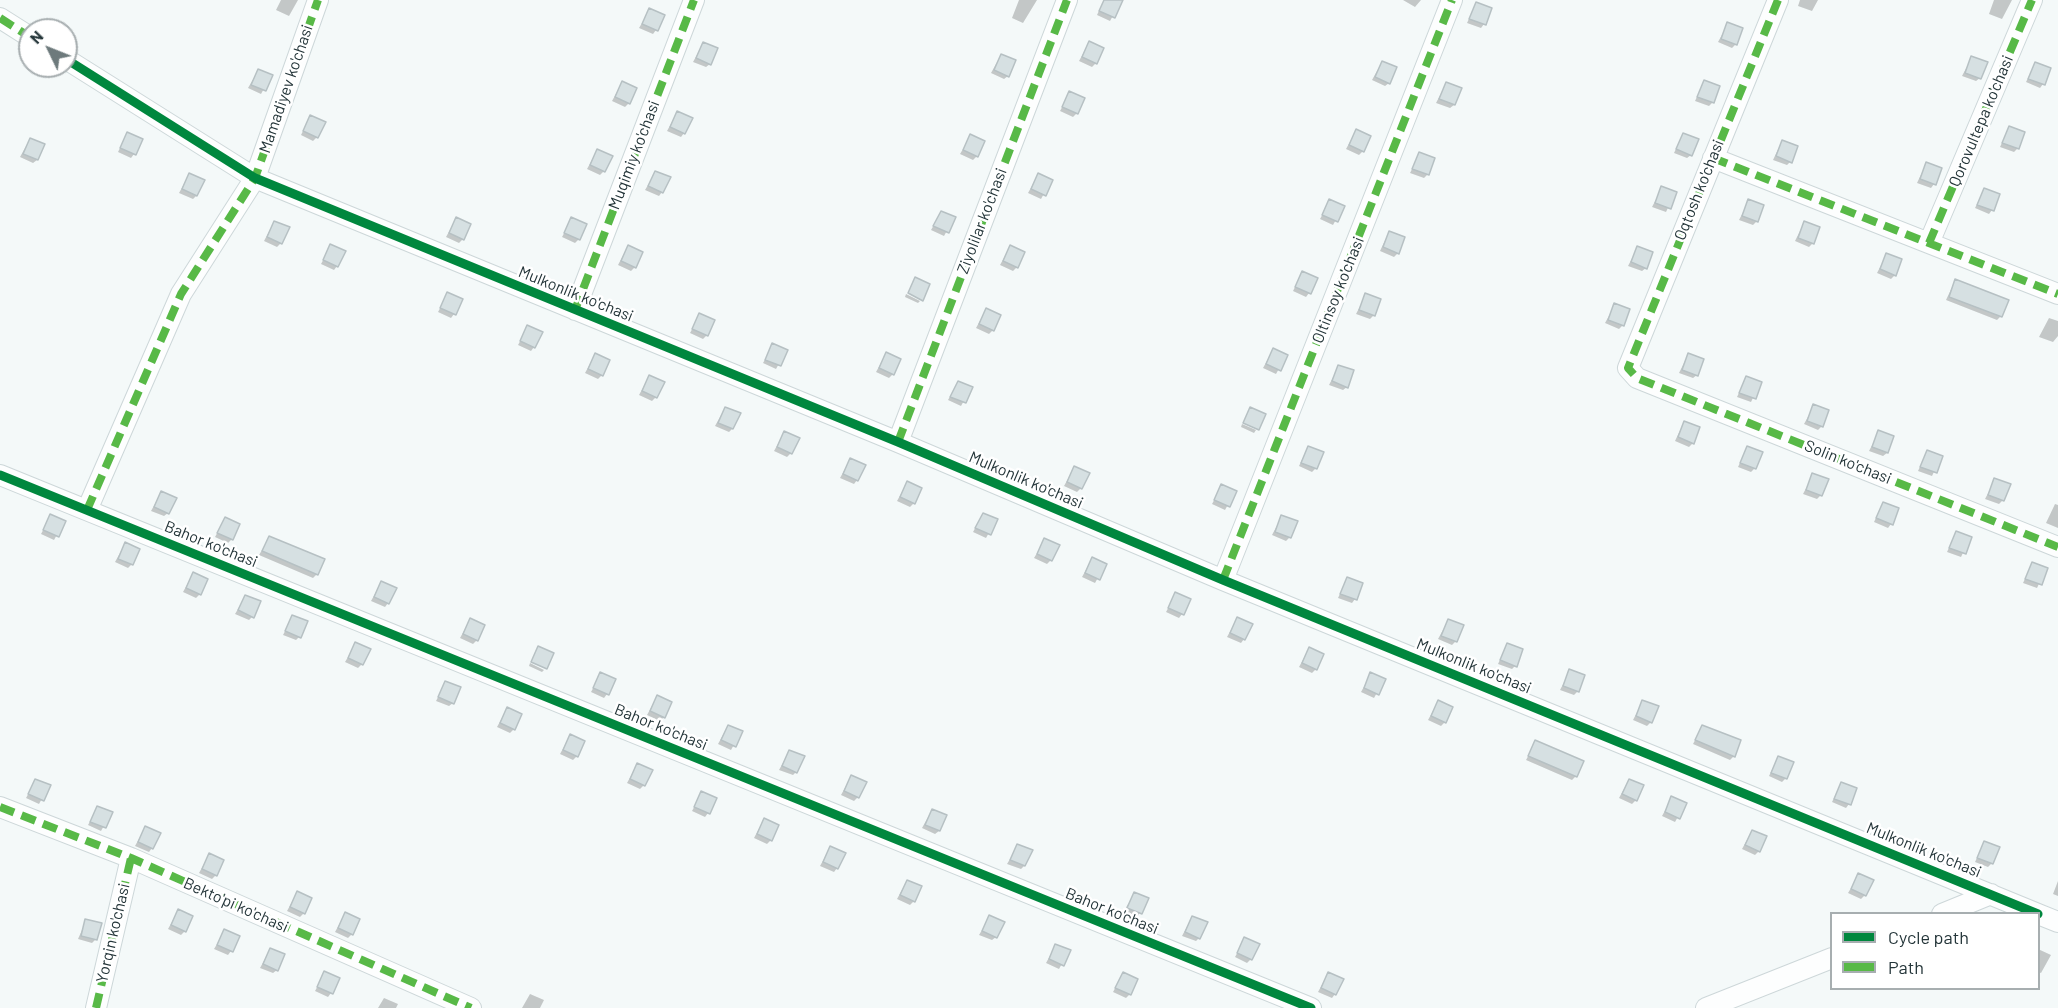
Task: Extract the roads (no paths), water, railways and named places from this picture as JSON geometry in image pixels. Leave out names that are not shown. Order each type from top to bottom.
[{"type":"street","name":"Mamadiyev ko'chasi","points":[[87,510],[181,294],[255,178],[318,0]]},
{"type":"street","name":"Muqimiy ko'chasi","points":[[575,310],[694,0]]},
{"type":"street","name":"Ziyolilar ko'chasi","points":[[898,442],[1067,0]]},
{"type":"street","name":"Oltinsoy ko'chasi","points":[[1223,580],[1452,0]]},
{"type":"street","name":"Oqtosh ko'chasi","points":[[1637,378],[1628,368],[1630,360],[1778,0]]},
{"type":"street","name":"Qorovultepa ko'chasi","points":[[1929,243],[2032,0]]},
{"type":"street","points":[[0,18],[18,29]]},
{"type":"street","name":"Mulkonlik ko'chasi","points":[[78,67],[255,178],[898,442],[1223,580],[1991,894]]},
{"type":"street","points":[[1713,158],[2058,294]]},
{"type":"street","name":"Solin ko'chasi","points":[[1637,378],[2058,546]]},
{"type":"street","name":"Bahor ko'chasi","points":[[0,475],[1311,1008]]},
{"type":"street","name":"Bekto'pi ko'chasi","points":[[0,807],[131,858],[471,1008]]},
{"type":"street","name":"Yorqin ko'chasi","points":[[96,1008],[131,858]]},
{"type":"street","points":[[1947,912],[1991,894],[2033,912]]},
{"type":"street","points":[[2040,915],[2058,922]]},
{"type":"street","points":[[1706,1008],[1830,959]]}]
